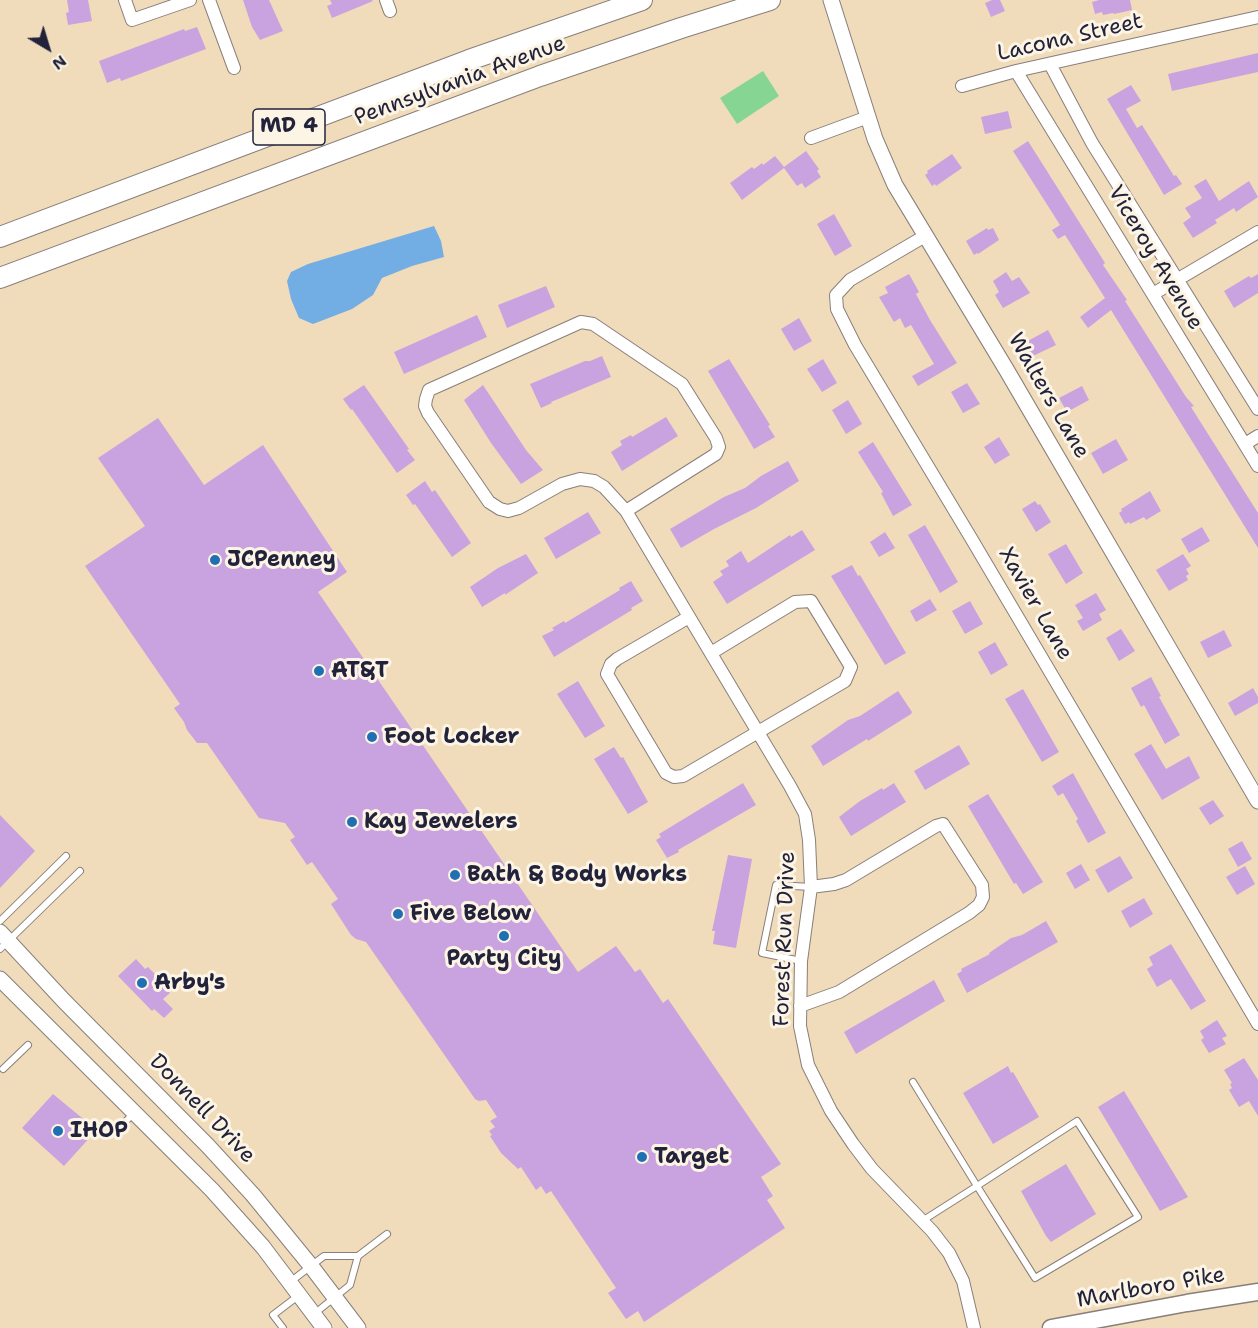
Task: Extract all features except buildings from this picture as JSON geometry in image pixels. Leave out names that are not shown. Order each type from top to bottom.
[{"type":"highway","name":"Pennsylvania Avenue","points":[[0,237],[469,60],[642,0]]},
{"type":"highway","name":"Pennsylvania Avenue","points":[[0,278],[530,80],[636,42],[770,0]]},
{"type":"main road","name":"Marlboro Pike","points":[[1051,1328],[1258,1292]]},
{"type":"street","points":[[125,0],[132,20],[190,0]]},
{"type":"street","points":[[209,0],[234,68]]},
{"type":"street","name":"Walters Lane","points":[[831,0],[868,117],[895,185],[1006,369],[1258,801]]},
{"type":"street","name":"Lacona Street","points":[[962,86],[1016,71],[1258,17]]},
{"type":"street","name":"Viceroy Avenue","points":[[1050,64],[1092,143],[1258,409]]},
{"type":"street","name":"Viceroy Avenue","points":[[1016,71],[1258,465]]},
{"type":"street","points":[[811,138],[868,117]]},
{"type":"street","points":[[1153,294],[1258,232]]},
{"type":"street","name":"Xavier Lane","points":[[925,236],[849,280],[837,295],[837,309],[855,345],[1258,1024]]},
{"type":"street","name":"Forest Run Drive","points":[[626,511],[712,458],[719,447],[682,384],[593,324],[581,322],[429,390],[425,406],[428,413],[489,502],[500,509],[508,511],[519,508],[562,484],[580,479],[594,481],[604,487],[626,511],[805,814],[812,887],[801,961],[800,1026],[808,1065],[831,1111],[872,1169],[949,1253],[967,1295],[975,1328]]},
{"type":"street","points":[[1245,444],[1258,436]]},
{"type":"street","points":[[689,617],[617,659],[611,664],[607,674],[666,773],[674,777],[683,776],[845,681],[851,667],[811,601],[795,602],[711,653]]},
{"type":"street","points":[[800,1006],[839,992],[969,913],[979,905],[983,897],[982,885],[944,824],[936,825],[846,880],[834,885],[812,887]]},
{"type":"street","name":"Donnell Drive","points":[[3,941],[254,1195],[358,1328]]},
{"type":"street","points":[[0,979],[212,1190],[263,1247],[324,1328]]},
{"type":"lane","points":[[0,921],[66,856]]},
{"type":"lane","points":[[3,941],[80,871]]},
{"type":"lane","points":[[801,961],[762,953],[776,885],[812,887]]},
{"type":"lane","points":[[3,1069],[28,1045]]},
{"type":"lane","points":[[912,1082],[977,1186],[1035,1278],[1138,1217],[1077,1121],[977,1186],[921,1221]]},
{"type":"lane","points":[[115,1132],[134,1113]]},
{"type":"lane","points":[[283,1328],[273,1315],[311,1266],[324,1256],[358,1256],[387,1234]]},
{"type":"lane","points":[[314,1314],[350,1286],[358,1256]]},
{"type":"green space","points":[[763,71],[779,96],[737,124],[720,98]]},
{"type":"water","points":[[434,226],[441,241],[444,257],[382,278],[373,295],[352,309],[313,324],[299,318],[287,281],[291,272],[308,264]]},
{"type":"place","name":"JCPenney","points":[[215,560]]},
{"type":"place","name":"AT&T","points":[[319,671]]},
{"type":"place","name":"Foot Locker","points":[[372,737]]},
{"type":"place","name":"Kay Jewelers","points":[[352,822]]},
{"type":"place","name":"Bath & Body Works","points":[[455,875]]},
{"type":"place","name":"Five Below","points":[[398,914]]},
{"type":"place","name":"Party City","points":[[504,936]]},
{"type":"place","name":"Arby's","points":[[142,983]]},
{"type":"place","name":"IHOP","points":[[58,1131]]},
{"type":"place","name":"Target","points":[[642,1157]]}]
